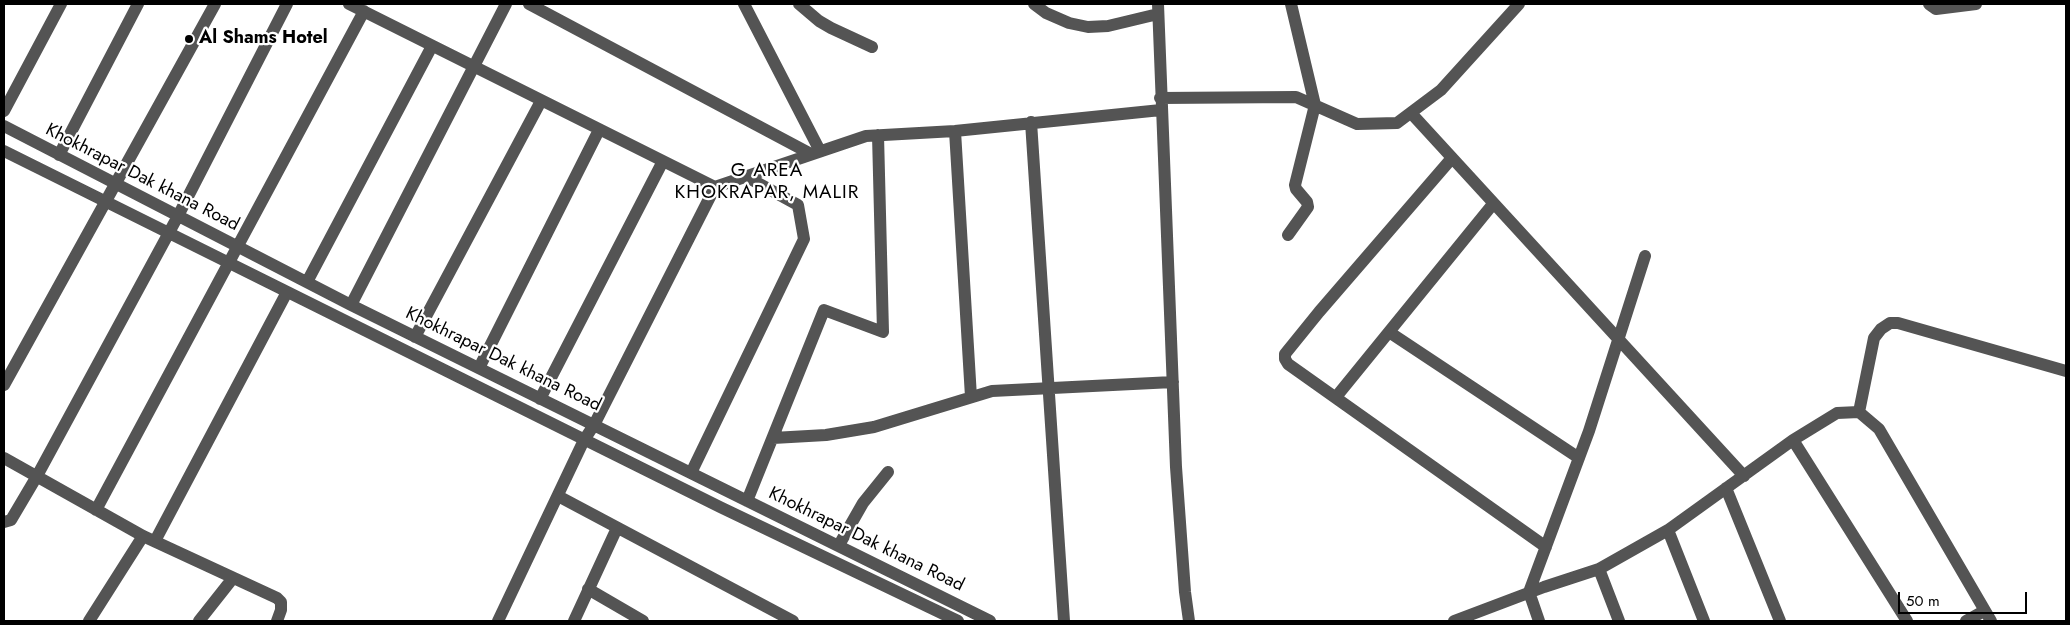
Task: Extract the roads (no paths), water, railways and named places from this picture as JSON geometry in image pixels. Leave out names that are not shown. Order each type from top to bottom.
[{"type":"street","points":[[4,111],[61,4]]},
{"type":"street","points":[[59,155],[138,4]]},
{"type":"street","points":[[4,385],[114,183],[215,4]]},
{"type":"street","points":[[4,522],[11,520],[37,476],[178,216],[287,4]]},
{"type":"street","points":[[349,4],[715,187]]},
{"type":"street","points":[[351,305],[506,4]]},
{"type":"street","points":[[529,4],[815,152]]},
{"type":"street","points":[[744,4],[815,152]]},
{"type":"street","points":[[799,4],[825,24],[872,47]]},
{"type":"street","points":[[1034,4],[1046,13],[1069,23],[1088,27],[1108,26],[1158,9],[1173,382],[1185,592],[1189,621]]},
{"type":"street","points":[[1288,235],[1308,207],[1307,202],[1296,189],[1296,185],[1315,105],[1291,4]]},
{"type":"street","points":[[498,621],[584,440],[594,425],[715,187],[866,136],[955,131],[1161,104],[1296,97],[1357,124],[1397,123],[1442,90],[1519,4]]},
{"type":"street","points":[[1928,4],[1936,9],[1976,4]]},
{"type":"street","points":[[96,510],[364,11]]},
{"type":"street","points":[[307,282],[432,46]]},
{"type":"street","points":[[415,336],[542,101]]},
{"type":"street","points":[[1411,113],[1744,476]]},
{"type":"street","points":[[1031,122],[1064,621]]},
{"type":"street","name":"Khokhrapar Dak khana Road","points":[[4,126],[351,305],[990,621]]},
{"type":"street","points":[[479,368],[599,130]]},
{"type":"street","points":[[955,131],[971,397]]},
{"type":"street","points":[[747,501],[824,310],[883,332],[878,135]]},
{"type":"street","name":"Khokhrapar Dak khana Road","points":[[4,151],[584,440],[958,621]]},
{"type":"street","points":[[1452,158],[1285,354],[1288,364],[1546,547]]},
{"type":"street","points":[[540,399],[663,161]]},
{"type":"street","points":[[691,473],[804,240],[798,205],[745,176]]},
{"type":"street","points":[[1336,397],[1493,204]]},
{"type":"street","points":[[1539,621],[1529,592],[1579,458],[1645,256]]},
{"type":"street","points":[[88,621],[149,539],[287,292]]},
{"type":"street","points":[[1859,412],[1874,338],[1881,329],[1890,323],[1898,323],[2066,371]]},
{"type":"street","points":[[1389,332],[1579,458]]},
{"type":"street","points":[[773,438],[826,435],[874,427],[992,391],[1173,382]]},
{"type":"street","points":[[1454,621],[1599,568],[1668,530],[1794,440],[1837,413],[1859,412],[1879,429],[1987,616],[1966,621]]},
{"type":"street","points":[[1794,440],[1907,621]]},
{"type":"street","points":[[4,458],[149,539],[277,598],[281,602],[281,610],[277,621]]},
{"type":"street","points":[[839,545],[864,504],[888,472]]},
{"type":"street","points":[[1726,488],[1780,621]]},
{"type":"street","points":[[558,496],[793,621]]},
{"type":"street","points":[[574,621],[616,528]]},
{"type":"street","points":[[1668,530],[1704,621]]},
{"type":"street","points":[[1599,568],[1619,621]]},
{"type":"street","points":[[199,621],[233,578]]},
{"type":"street","points":[[588,589],[643,621]]},
{"type":"street","points":[[1528,621],[1533,607]]},
{"type":"place","name":"Al Shams Hotel","points":[[189,39]]},
{"type":"district","name":"G AREA KHOKRAPAR, MALIR","points":[[767,182]]}]
